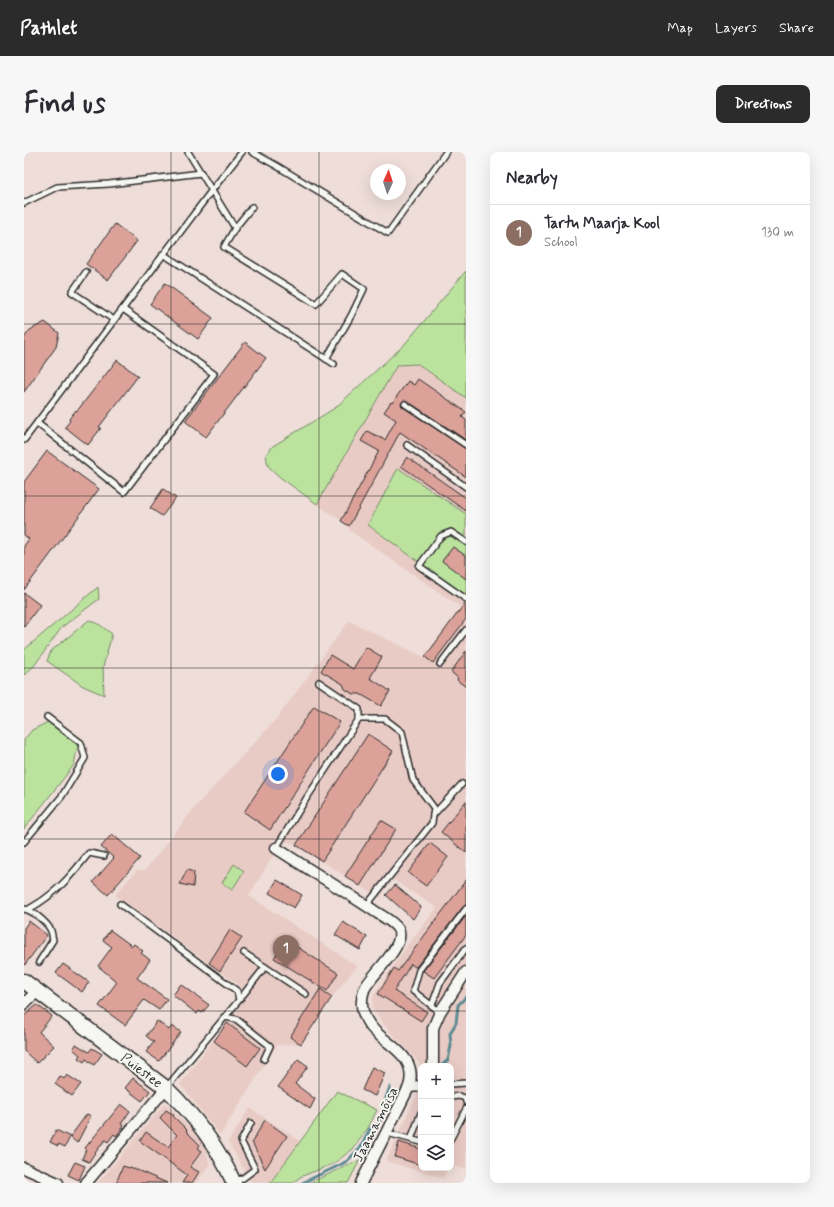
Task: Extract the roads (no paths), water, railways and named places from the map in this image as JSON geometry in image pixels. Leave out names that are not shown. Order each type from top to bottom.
[{"type":"main road","name":"Puiestee","points":[[24,981],[166,1088],[183,1104],[216,1149],[234,1183]]},
{"type":"street","points":[[276,848],[392,923],[397,929],[400,935],[392,953],[364,989],[362,997],[363,1011],[369,1025],[403,1054],[409,1066],[411,1081],[409,1087]]},
{"type":"street","points":[[433,1063],[433,1028],[436,1009],[466,972]]},
{"type":"street","points":[[24,1004],[37,991]]},
{"type":"street","name":"Jaamamõisa","points":[[361,1183],[387,1134],[409,1087],[418,1086]]},
{"type":"street","points":[[86,1183],[166,1088]]},
{"type":"street","points":[[24,1168],[58,1183]]},
{"type":"lane","points":[[188,152],[235,228]]},
{"type":"lane","points":[[24,440],[163,254],[242,152]]},
{"type":"lane","points":[[252,152],[388,233],[446,152]]},
{"type":"lane","points":[[24,203],[57,187],[109,184],[201,173]]},
{"type":"lane","points":[[252,207],[235,228],[224,247],[316,304],[342,274],[364,289],[351,316],[326,359]]},
{"type":"lane","points":[[163,254],[334,364]]},
{"type":"lane","points":[[86,272],[72,292],[114,320]]},
{"type":"lane","points":[[37,423],[124,492],[214,374],[123,309]]},
{"type":"lane","points":[[405,404],[466,445]]},
{"type":"lane","points":[[407,445],[466,487]]},
{"type":"lane","points":[[466,542],[451,532],[441,536],[419,566],[466,599]]},
{"type":"lane","points":[[440,664],[466,630]]},
{"type":"lane","points":[[276,848],[306,799],[359,719],[359,709],[319,682]]},
{"type":"lane","points":[[24,842],[62,796],[85,758],[81,743],[47,717]]},
{"type":"lane","points":[[359,719],[385,719],[402,732],[413,780],[434,808],[432,823],[366,906]]},
{"type":"lane","points":[[433,815],[462,784]]},
{"type":"lane","points":[[26,909],[45,901],[69,878],[89,853],[104,856]]},
{"type":"lane","points":[[120,904],[237,991],[239,1000]]},
{"type":"lane","points":[[26,909],[40,919],[50,930],[53,940],[39,962]]},
{"type":"lane","points":[[466,909],[419,970],[413,991],[436,1009],[440,983],[466,948]]},
{"type":"lane","points":[[244,953],[306,994]]},
{"type":"lane","points":[[166,1088],[265,967]]},
{"type":"lane","points":[[224,1017],[236,1019],[270,1046],[264,1059]]},
{"type":"lane","points":[[454,1084],[466,1082]]},
{"type":"lane","points":[[454,1097],[459,1096],[465,1098],[466,1102]]},
{"type":"lane","points":[[453,1135],[466,1109]]},
{"type":"lane","points":[[411,1139],[418,1121]]},
{"type":"lane","points":[[234,1183],[255,1169],[240,1141],[251,1123]]},
{"type":"lane","points":[[387,1134],[418,1141]]},
{"type":"waterway","points":[[444,1063],[448,1060],[451,1046],[450,1033],[456,1023],[458,1005],[466,997]]},
{"type":"waterway","points":[[302,1183],[347,1161],[361,1147],[370,1129],[379,1123],[384,1111],[386,1098],[390,1087]]},
{"type":"place","name":"Tartu Maarja Kool","points":[[286,968]]}]
